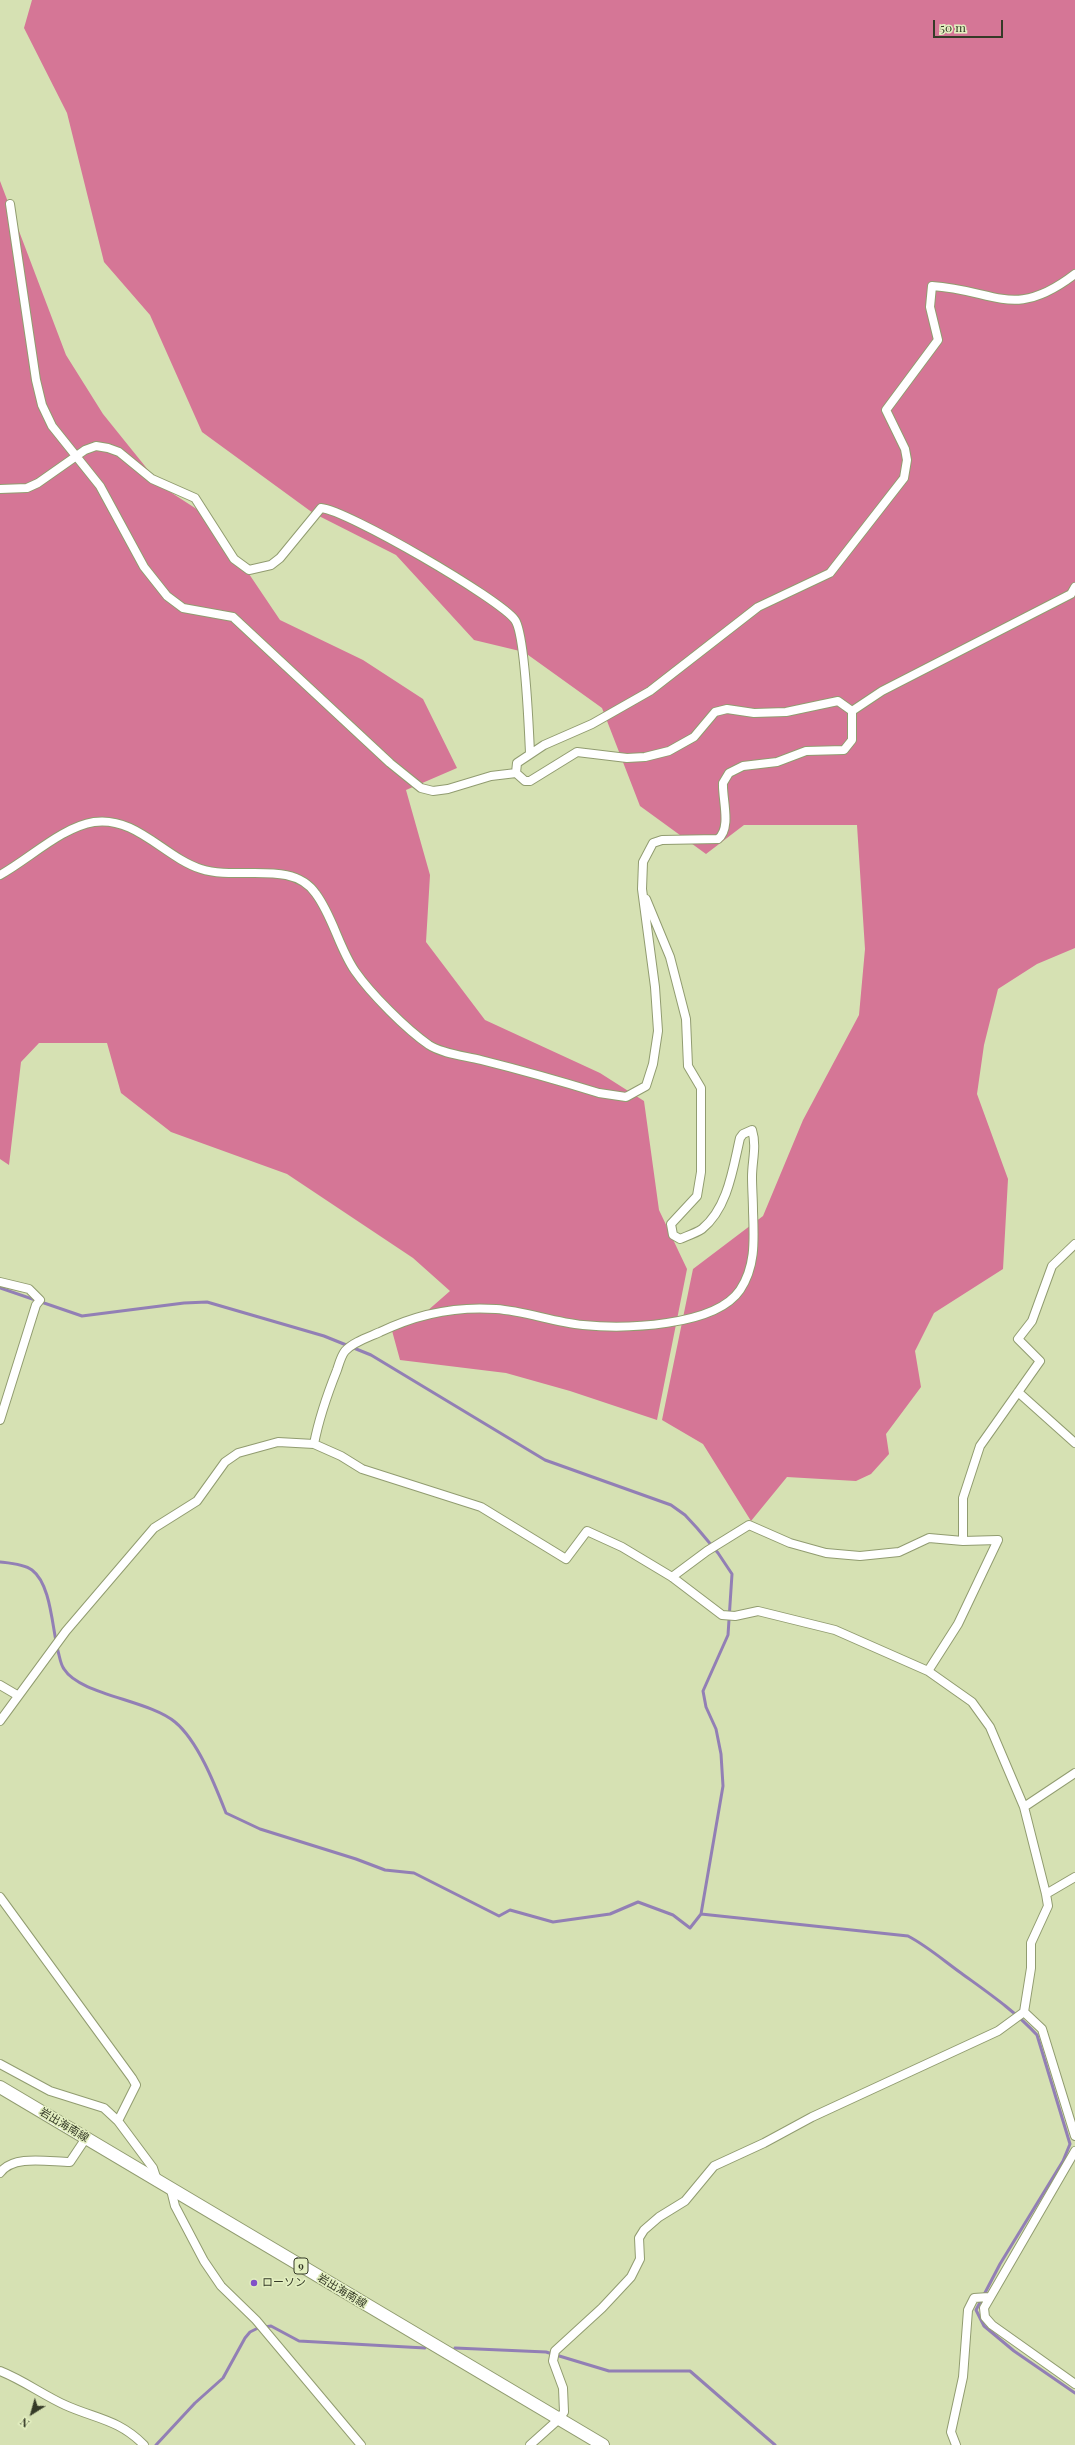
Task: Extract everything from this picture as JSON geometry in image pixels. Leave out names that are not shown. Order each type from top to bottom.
[{"type":"main road","name":"岩出海南線","points":[[0,2087],[157,2180],[171,2190],[603,2445]]},
{"type":"street","points":[[10,204],[36,380],[42,405],[52,426],[75,457],[100,486],[144,567],[167,596],[183,608],[233,617],[390,763],[421,788],[433,791],[448,789],[491,776],[516,773],[525,781],[530,781],[577,752],[627,758],[645,757],[669,751],[694,737],[715,712],[727,709],[754,713],[786,712],[838,701],[852,711]]},
{"type":"street","points":[[516,773],[517,763],[530,753],[592,724],[650,690],[758,607],[830,573],[904,478],[907,460],[905,449],[886,410],[938,340],[930,307],[932,286],[957,288],[988,298],[1007,301],[1029,299],[1055,289],[1075,274]]},
{"type":"street","points":[[0,489],[27,488],[38,483],[85,450],[96,446],[114,450],[119,452],[152,479],[195,498],[234,559],[249,570],[271,566],[280,558],[321,508],[359,522],[493,601],[515,620],[518,628],[530,753]]},
{"type":"street","points":[[852,711],[882,691],[1071,594],[1075,587]]},
{"type":"street","points":[[0,875],[23,862],[58,837],[77,827],[95,822],[114,823],[130,828],[174,855],[201,869],[230,874],[286,873],[302,880],[316,894],[355,972],[399,1021],[431,1046],[599,1093],[626,1097],[646,1086],[653,1064],[658,1031],[655,987],[642,889],[643,862],[653,843],[672,839],[718,839],[724,835],[726,826],[723,783],[730,774],[743,766],[777,762],[806,751],[844,750],[852,740],[852,711]]},
{"type":"street","points":[[314,1444],[322,1406],[344,1352],[355,1344],[401,1322],[434,1312],[462,1309],[496,1309],[538,1315],[581,1325],[618,1327],[655,1326],[713,1312],[739,1291],[749,1272],[755,1246],[752,1177],[755,1142],[752,1130],[743,1134],[740,1138],[731,1179],[719,1208],[702,1229],[680,1239],[672,1235],[671,1224],[697,1196],[701,1172],[701,1088],[688,1066],[686,1019],[670,957],[642,889]]},
{"type":"street","points":[[963,1541],[963,1498],[980,1446],[1040,1360],[1018,1339],[1032,1321],[1052,1266],[1075,1244]]},
{"type":"street","points":[[0,1282],[29,1289],[40,1300],[36,1305],[0,1420]]},
{"type":"street","points":[[1018,1392],[1075,1443]]},
{"type":"street","points":[[0,1721],[17,1695],[38,1671],[66,1631],[154,1528],[197,1501],[225,1462],[238,1453],[278,1442],[314,1444],[341,1456],[362,1469],[481,1507],[566,1559],[587,1531],[622,1547],[672,1577],[722,1615],[735,1616],[758,1611],[836,1630],[928,1671],[972,1702],[990,1726],[1024,1807],[1048,1906],[1031,1943],[1031,1968],[1024,2012],[998,2031],[812,2117],[764,2144],[714,2166],[685,2201],[659,2217],[644,2230],[639,2238],[640,2259],[631,2277],[602,2308],[556,2351],[553,2361],[563,2388],[564,2412],[559,2419],[530,2445]]},
{"type":"street","points":[[672,1577],[708,1551],[749,1525],[790,1542],[819,1551],[860,1556],[899,1552],[929,1538],[963,1541],[998,1540],[958,1624],[928,1671]]},
{"type":"street","points":[[0,1685],[17,1695]]},
{"type":"street","points":[[1024,1807],[1075,1773]]},
{"type":"street","points":[[1046,1894],[1075,1877]]},
{"type":"street","points":[[0,1897],[136,2085],[118,2121]]},
{"type":"street","points":[[1024,2012],[1042,2029],[1075,2136]]},
{"type":"street","points":[[0,2064],[50,2091],[104,2108],[118,2121],[153,2168],[157,2180]]},
{"type":"street","points":[[0,2173],[4,2167],[14,2162],[70,2162],[86,2138]]},
{"type":"street","points":[[1075,2151],[984,2308],[985,2317],[992,2325],[1075,2384]]},
{"type":"street","points":[[171,2190],[182,2220],[204,2261],[221,2286],[256,2320],[361,2445]]},
{"type":"street","points":[[956,2445],[951,2432],[963,2377],[968,2310],[974,2298],[989,2297]]},
{"type":"street","points":[[0,2371],[67,2406],[95,2414],[122,2428],[144,2445]]},
{"type":"shaded area","points":[[32,0],[1075,0],[1075,948],[1037,964],[998,989],[984,1045],[977,1094],[1008,1179],[1003,1269],[934,1313],[915,1351],[921,1387],[886,1434],[889,1454],[871,1474],[856,1481],[787,1477],[751,1521],[703,1444],[662,1420],[693,1269],[763,1216],[803,1120],[859,1015],[865,949],[857,825],[744,825],[706,854],[640,806],[602,708],[524,652],[474,640],[396,555],[313,513],[202,432],[150,315],[104,262],[67,113],[24,28]]},
{"type":"shaded area","points":[[0,181],[66,355],[103,414],[161,486],[212,519],[280,620],[363,660],[423,699],[457,768],[406,790],[430,875],[426,942],[485,1020],[600,1073],[644,1101],[659,1210],[687,1269],[657,1420],[570,1391],[506,1373],[400,1360],[391,1327],[418,1319],[450,1291],[413,1258],[287,1174],[171,1132],[121,1093],[107,1043],[39,1043],[21,1062],[9,1165],[0,1159]]},
{"type":"waterway","points":[[0,1288],[82,1316],[184,1303],[207,1302],[324,1336],[371,1355],[545,1460],[671,1505],[685,1515],[718,1553],[732,1574],[728,1635],[703,1691],[706,1707],[716,1729],[721,1754],[723,1786],[701,1914],[690,1928],[673,1915],[638,1902],[610,1914],[553,1922],[510,1910],[499,1916],[414,1873],[385,1870],[356,1859],[260,1829],[226,1813],[205,1764],[191,1740],[175,1722],[163,1714],[149,1708],[99,1691],[72,1678],[62,1666],[47,1597],[44,1586],[39,1577],[25,1566],[0,1562]]},
{"type":"waterway","points":[[701,1914],[908,1936],[1000,2002],[1020,2018],[1037,2035],[1070,2144],[1063,2161],[1000,2264],[976,2310],[984,2326],[1014,2351],[1075,2393]]},
{"type":"waterway","points":[[156,2445],[195,2403],[223,2378],[245,2338],[250,2332],[258,2328],[271,2326],[299,2341],[425,2348]]},
{"type":"waterway","points":[[455,2348],[546,2352],[609,2371],[690,2371],[775,2445]]},
{"type":"place","name":"ローソン","points":[[254,2283]]}]
